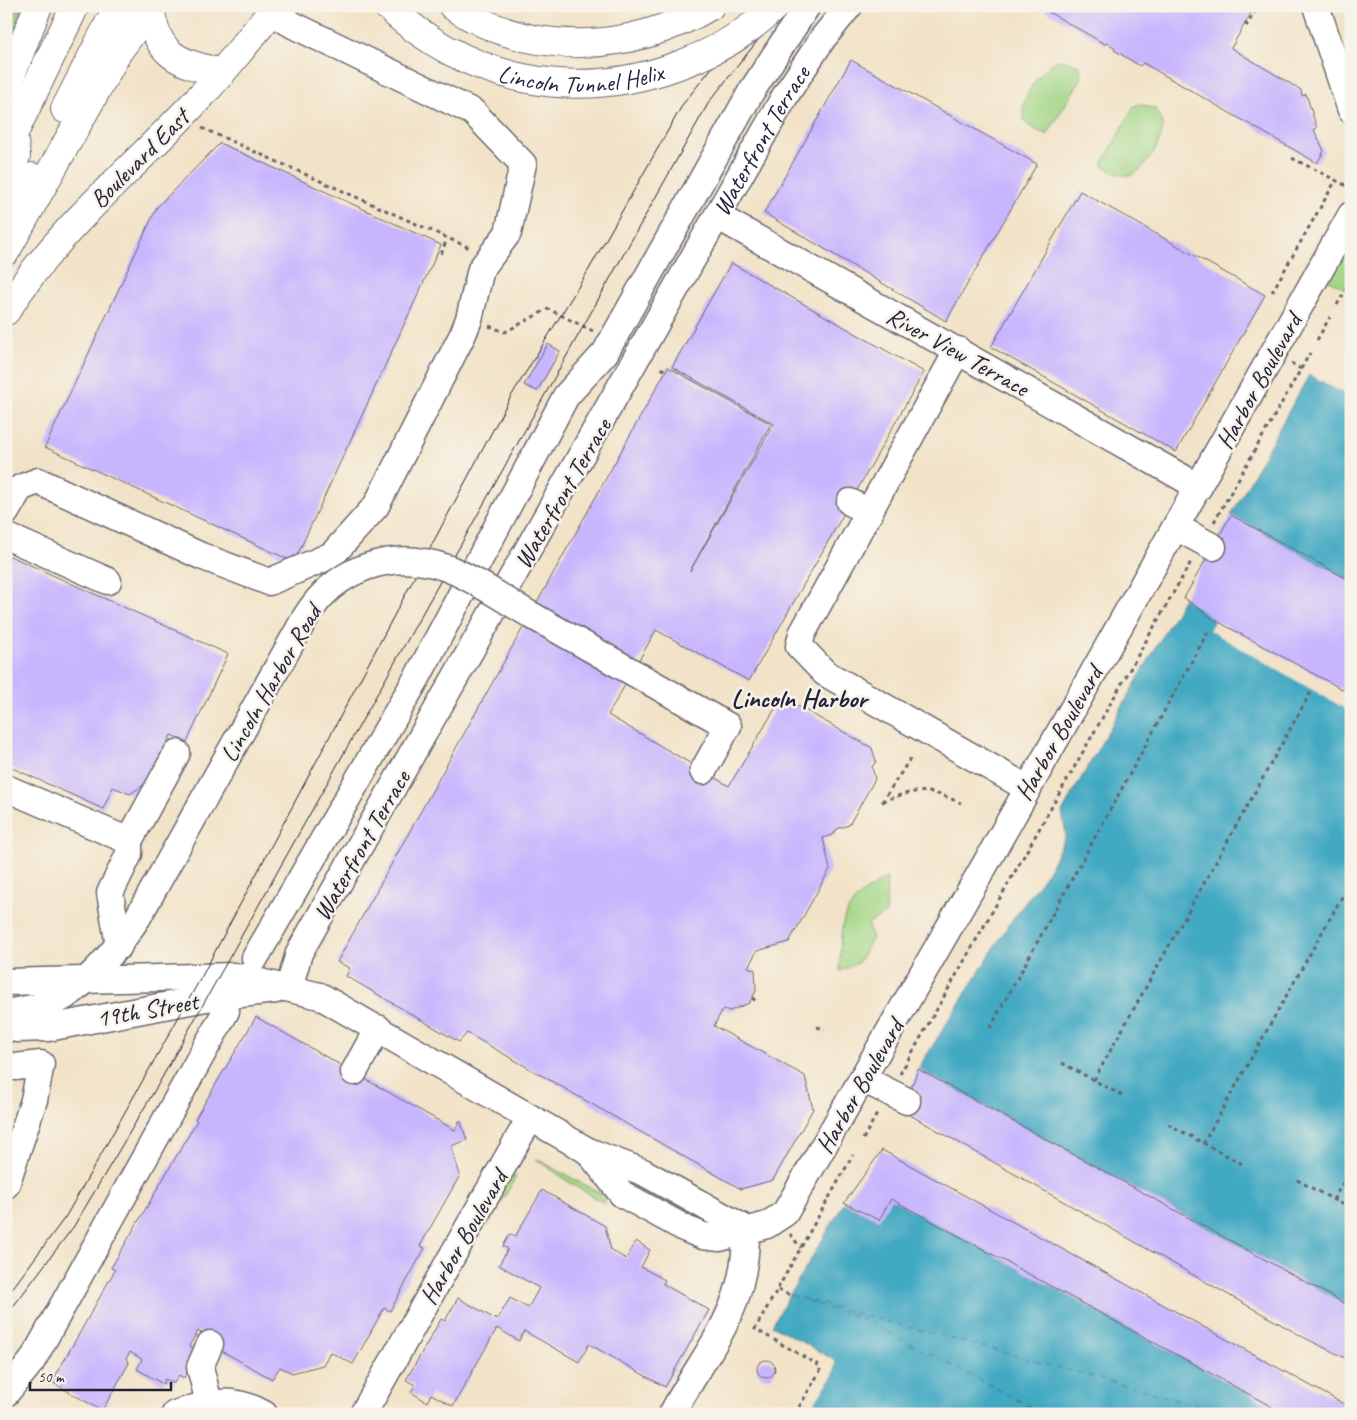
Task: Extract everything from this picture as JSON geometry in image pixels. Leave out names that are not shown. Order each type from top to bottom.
[{"type":"main road","points":[[6,88],[38,6]]},
{"type":"main road","points":[[6,180],[16,156],[10,137],[75,6]]},
{"type":"main road","points":[[6,211],[16,201],[30,180],[118,6]]},
{"type":"main road","name":"Lincoln Tunnel Helix","points":[[387,6],[415,30],[444,49],[489,69],[540,81],[591,84],[642,77],[694,60],[734,39],[775,6]]},
{"type":"main road","name":"Lincoln Tunnel Helix","points":[[453,6],[474,19],[512,34],[560,43],[591,44],[648,34],[683,21],[710,6]]},
{"type":"main road","points":[[151,7],[153,25],[165,51],[182,62],[221,73]]},
{"type":"main road","points":[[6,251],[119,50],[151,7]]},
{"type":"main road","name":"Boulevard East","points":[[6,311],[29,277],[69,229],[221,73],[273,9]]},
{"type":"street","points":[[255,958],[413,685],[566,396],[605,353],[751,92],[807,6]]},
{"type":"street","name":"Waterfront Terrace","points":[[289,988],[300,954],[717,216],[802,67],[849,6]]},
{"type":"street","points":[[1316,6],[1351,110]]},
{"type":"street","points":[[6,512],[20,488],[38,481],[168,542],[269,582],[332,555],[376,506],[469,319],[481,269],[508,233],[523,164],[473,112],[273,9]]},
{"type":"street","name":"Harbor Boulevard","points":[[363,1414],[530,1118],[588,1151],[622,1194],[686,1229],[703,1236],[720,1238],[773,1222],[791,1204],[1199,487],[1351,215]]},
{"type":"street","name":"River View Terrace","points":[[717,216],[1199,487]]},
{"type":"street","points":[[958,350],[860,507],[802,634],[799,646],[825,673],[1027,788]]},
{"type":"street","points":[[1176,527],[1207,542]]},
{"type":"street","points":[[6,536],[108,581]]},
{"type":"street","name":"Lincoln Harbor Road","points":[[6,1013],[53,1002],[65,996],[86,979],[119,946],[138,917],[305,618],[317,600],[342,578],[375,563],[400,560],[426,562],[449,569],[728,726],[704,771]]},
{"type":"street","points":[[119,946],[110,893],[130,854],[130,841],[177,753]]},
{"type":"street","points":[[6,788],[130,841]]},
{"type":"street","name":"19th Street","points":[[6,982],[235,976],[320,996],[530,1118]]},
{"type":"street","name":"19th Street","points":[[6,1026],[17,1029],[48,1028],[186,1002],[289,988]]},
{"type":"street","points":[[6,1393],[32,1361],[226,1011]]},
{"type":"street","points":[[354,1072],[378,1028]]},
{"type":"street","points":[[6,1064],[15,1066],[41,1064],[34,1100],[6,1185]]},
{"type":"street","points":[[862,1079],[898,1097]]},
{"type":"street","points":[[672,1414],[733,1308],[746,1257],[746,1229]]},
{"type":"street","points":[[209,1403],[200,1367],[210,1344]]},
{"type":"street","points":[[175,1414],[209,1403],[238,1403],[264,1414]]},
{"type":"path","points":[[1245,23],[1248,25],[1258,6]]},
{"type":"path","points":[[202,128],[447,239],[476,250]]},
{"type":"path","points":[[1292,158],[1347,186]]},
{"type":"path","points":[[1272,292],[1336,180]]},
{"type":"path","points":[[441,254],[447,239]]},
{"type":"path","points":[[1338,305],[1351,281]]},
{"type":"path","points":[[469,319],[505,332],[548,309],[611,341]]},
{"type":"path","points":[[1317,340],[1330,317]]},
{"type":"path","points":[[863,1139],[898,1097],[1310,353]]},
{"type":"path","points":[[661,368],[666,371]]},
{"type":"path","points":[[990,1028],[1209,630]]},
{"type":"path","points":[[1094,1080],[1312,690]]},
{"type":"path","points":[[912,756],[882,802],[907,792],[918,790],[941,794],[961,803]]},
{"type":"path","points":[[1204,1144],[1351,881]]},
{"type":"path","points":[[817,1027],[825,1030]]},
{"type":"path","points":[[1062,1063],[1125,1097]]},
{"type":"path","points":[[1168,1124],[1242,1164]]},
{"type":"path","points":[[795,1414],[820,1371],[820,1366],[755,1329],[853,1155]]},
{"type":"path","points":[[1333,1200],[1351,1169]]},
{"type":"path","points":[[1297,1180],[1351,1210]]},
{"type":"path","points":[[786,1228],[801,1248]]},
{"type":"path","points":[[778,1290],[790,1295]]},
{"type":"green space","points":[[6,6],[25,6],[6,52]]},
{"type":"green space","points":[[1060,60],[1079,65],[1082,77],[1047,135],[1026,123],[1023,113],[1024,104],[1027,95],[1039,76],[1053,63]]},
{"type":"green space","points":[[1140,104],[1155,109],[1162,122],[1162,133],[1147,162],[1136,173],[1127,176],[1102,165],[1134,106]]},
{"type":"green space","points":[[1351,239],[1351,292],[1329,280]]},
{"type":"green space","points":[[887,878],[886,913],[868,924],[872,939],[858,963],[840,971],[842,926],[846,915],[859,897]]},
{"type":"green space","points":[[535,1158],[603,1195],[606,1204],[573,1185]]},
{"type":"green space","points":[[511,1174],[516,1177],[487,1227],[482,1224]]},
{"type":"water","points":[[1309,375],[1351,398],[1351,581],[1231,515]]},
{"type":"water","points":[[1184,598],[1351,691],[1351,1307],[918,1069],[1008,926],[1049,870],[1066,835],[1062,812]]},
{"type":"water","points":[[891,1199],[1285,1414],[807,1414],[835,1373],[836,1361],[772,1325],[844,1203],[878,1220]]},
{"type":"pier","points":[[1215,620],[1351,693],[1351,712],[1209,630]]},
{"type":"building","points":[[1038,6],[1255,6],[1231,48],[1301,90],[1302,96],[1306,94],[1317,128],[1314,130],[1324,151],[1317,163],[1143,63],[1140,66],[1114,50],[1115,48],[1108,43],[1105,44]]},
{"type":"building","points":[[851,60],[1037,164],[946,321],[764,213]]},
{"type":"building","points":[[220,143],[441,245],[294,562],[45,447],[157,207]]},
{"type":"building","points":[[1080,191],[1265,295],[1176,452],[991,347]]},
{"type":"building","points":[[731,263],[924,372],[749,681],[656,630],[608,715],[729,786],[782,697],[872,748],[876,761],[872,767],[875,779],[849,825],[837,829],[833,835],[823,838],[830,869],[789,942],[757,951],[748,967],[755,970],[756,991],[752,998],[749,1003],[730,1011],[723,1009],[714,1026],[805,1076],[813,1109],[773,1180],[741,1189],[467,1033],[459,1042],[346,976],[350,968],[337,962],[668,367],[771,424],[690,571],[774,424],[672,367]]},
{"type":"building","points":[[548,344],[560,351],[537,391],[524,385]]},
{"type":"building","points":[[1231,515],[1351,581],[1351,694],[1215,620],[1184,598]]},
{"type":"building","points":[[10,556],[228,654],[187,742],[171,735],[151,780],[130,794],[113,787],[103,809],[6,765],[6,563]]},
{"type":"building","points":[[256,1017],[455,1130],[460,1120],[467,1140],[451,1146],[460,1175],[420,1246],[425,1248],[390,1311],[384,1308],[353,1364],[330,1352],[323,1365],[292,1373],[280,1367],[272,1379],[204,1341],[207,1337],[198,1331],[189,1346],[199,1351],[184,1378],[179,1375],[174,1383],[165,1379],[163,1384],[137,1369],[142,1359],[130,1352],[126,1359],[129,1363],[102,1411],[52,1382],[115,1270],[111,1268],[197,1121],[195,1119]]},
{"type":"building","points":[[918,1069],[1351,1307],[1351,1361],[1305,1338],[903,1111]]},
{"type":"building","points":[[882,1150],[1351,1408],[1351,1414],[1285,1414],[891,1199],[879,1220],[844,1203]]},
{"type":"building","points":[[542,1190],[605,1226],[611,1250],[626,1259],[636,1241],[650,1250],[641,1267],[665,1280],[663,1284],[709,1310],[665,1387],[589,1344],[579,1362],[524,1331],[519,1341],[497,1328],[453,1406],[431,1394],[427,1402],[411,1392],[415,1385],[406,1380],[441,1319],[445,1321],[458,1298],[497,1320],[510,1298],[528,1308],[539,1288],[499,1265],[508,1249],[503,1246],[510,1234],[515,1237]]},
{"type":"building","points":[[766,1360],[772,1363],[775,1369],[772,1375],[766,1378],[760,1375],[757,1369],[760,1363]]},
{"type":"ferry route","points":[[790,1295],[1231,1414]]},
{"type":"ferry route","points":[[807,1301],[863,1319],[1045,1414]]},
{"type":"tram line","points":[[6,1297],[66,1216],[202,976],[510,398],[588,271],[683,104],[761,6]]},
{"type":"tram line","points":[[6,1316],[74,1226],[159,1083],[709,102],[785,6]]},
{"type":"district","name":"Lincoln Harbor","points":[[799,698]]}]
